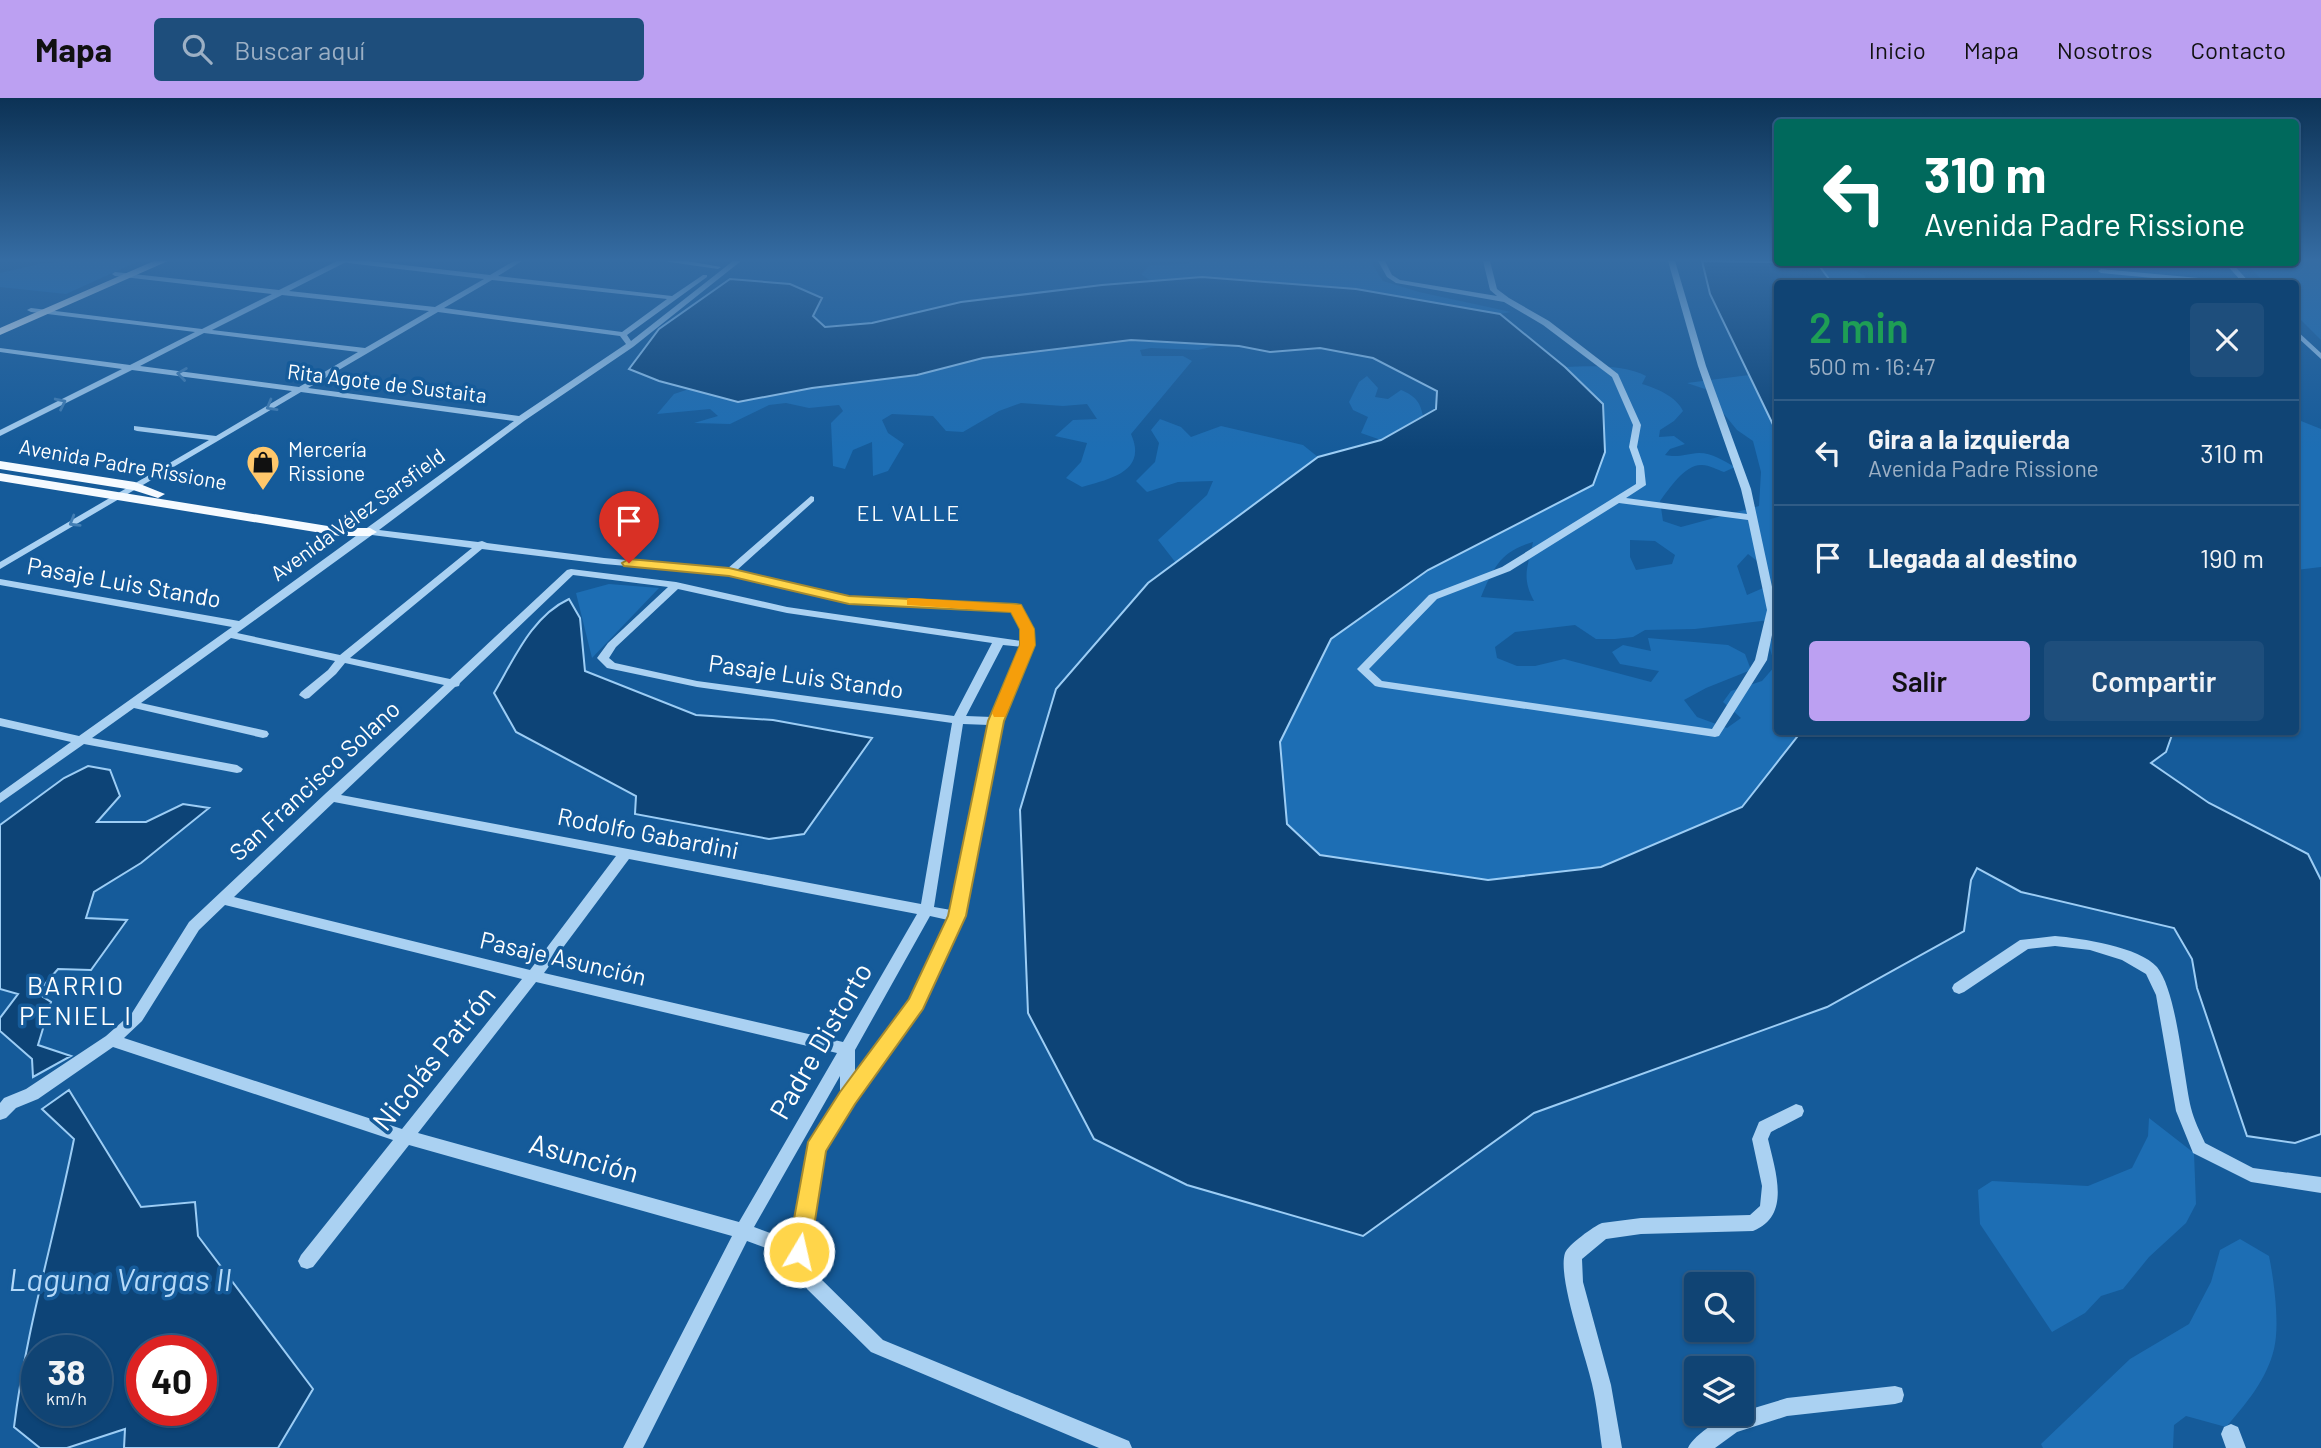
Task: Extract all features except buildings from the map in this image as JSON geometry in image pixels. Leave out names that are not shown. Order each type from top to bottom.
[{"type":"main road","points":[[0,332],[18,324]]},
{"type":"main road","name":"Avenida Padre Rissione","points":[[0,465],[354,525],[366,531]]},
{"type":"main road","name":"Avenida Padre Rissione","points":[[0,477],[340,532],[366,531]]},
{"type":"street","points":[[148,324],[366,351]]},
{"type":"street","points":[[0,433],[217,324]]},
{"type":"street","points":[[0,566],[215,438],[415,324]]},
{"type":"street","points":[[547,324],[623,334],[637,324]]},
{"type":"street","name":"Avenida Vélez Sarsfield","points":[[0,799],[366,531],[657,324]]},
{"type":"street","points":[[1547,324],[1607,369],[1619,383],[1637,425],[1633,447],[1640,467],[1641,485],[1506,569],[1433,597],[1363,669],[1379,684],[1715,733],[1761,660],[1772,610],[1746,489],[1690,324]]},
{"type":"street","points":[[623,334],[630,345]]},
{"type":"street","points":[[2299,335],[2321,357]]},
{"type":"street","name":"Rita Agote de Sustaita","points":[[0,350],[521,419]]},
{"type":"street","points":[[137,428],[215,438]]},
{"type":"street","points":[[729,572],[811,499]]},
{"type":"street","points":[[1620,500],[1754,518]]},
{"type":"street","name":"Avenida Padre Rissione","points":[[366,531],[604,561],[729,572],[849,600],[1016,608],[1027,629]]},
{"type":"street","points":[[305,695],[332,673],[344,657],[482,544]]},
{"type":"street","points":[[589,575],[604,561]]},
{"type":"street","name":"San Francisco Solano","points":[[111,1040],[137,1017],[194,926],[571,572],[589,575]]},
{"type":"street","points":[[589,575],[676,585],[787,610],[1027,645]]},
{"type":"street","name":"Pasaje Luis Stando","points":[[0,582],[241,625]]},
{"type":"street","name":"Pasaje Luis Stando","points":[[676,585],[612,645],[603,658],[611,666],[697,684],[958,720],[996,721]]},
{"type":"street","name":"Padre Distorto","points":[[799,1252],[816,1149],[848,1098],[917,1004],[957,916],[996,721],[1027,645],[1027,629]]},
{"type":"street","name":"Pasaje Luis Stando","points":[[228,634],[344,657],[454,684]]},
{"type":"street","name":"Padre Distorto","points":[[634,1448],[743,1231],[927,909],[958,720],[999,641]]},
{"type":"street","points":[[131,704],[263,734]]},
{"type":"street","points":[[0,722],[237,769]]},
{"type":"street","name":"Rodolfo Gabardini","points":[[330,797],[957,916]]},
{"type":"street","name":"Nicolás Patrón","points":[[307,1261],[533,976],[626,853]]},
{"type":"street","name":"Pasaje Asunción","points":[[222,899],[533,976],[847,1049]]},
{"type":"street","points":[[1959,988],[2025,944],[2055,941],[2090,945],[2127,956],[2151,970],[2163,995],[2184,1111],[2199,1148],[2250,1175],[2321,1185]]},
{"type":"street","points":[[4,1102],[32,1094],[111,1040]]},
{"type":"street","name":"Asunción","points":[[111,1040],[405,1137],[743,1231],[799,1252]]},
{"type":"street","points":[[847,1049],[848,1098]]},
{"type":"street","points":[[1612,1448],[1601,1385],[1574,1282],[1573,1255],[1602,1231],[1641,1226],[1753,1223],[1768,1210],[1770,1186],[1760,1139],[1765,1127],[1796,1111]]},
{"type":"street","points":[[799,1252],[813,1283],[877,1346],[1122,1448]]},
{"type":"street","points":[[1698,1448],[1732,1424],[1787,1407],[1895,1395]]},
{"type":"shaded area","points":[[2305,324],[2321,324],[2321,340]]},
{"type":"shaded area","points":[[1131,340],[1220,345],[1198,350],[1140,350],[1142,356],[1183,356],[1192,361],[1131,434],[1135,447],[1130,465],[1114,477],[1082,487],[1066,478],[1081,462],[1087,443],[1055,436],[1073,420],[1097,419],[1087,404],[1063,406],[1021,403],[999,411],[963,432],[946,431],[933,416],[892,414],[882,420],[888,433],[904,444],[888,471],[873,476],[872,442],[853,450],[845,469],[833,466],[831,423],[843,411],[839,405],[809,408],[786,403],[769,405],[730,424],[694,423],[718,416],[710,409],[657,414],[674,394],[689,389],[738,402],[812,388],[917,375],[983,358]]},
{"type":"shaded area","points":[[1565,367],[1628,369],[1646,376],[1642,384],[1671,397],[1683,411],[1660,430],[1659,437],[1674,436],[1685,444],[1670,449],[1665,455],[1704,453],[1735,467],[1724,472],[1708,466],[1696,466],[1678,478],[1660,501],[1663,521],[1681,527],[1759,506],[1761,472],[1753,441],[1737,430],[1708,390],[1687,383],[1749,375],[1774,427],[1774,619],[1695,629],[1645,630],[1633,637],[1615,639],[1596,639],[1575,625],[1515,632],[1495,647],[1497,658],[1517,666],[1535,666],[1564,659],[1651,682],[1659,671],[1620,664],[1612,652],[1623,645],[1651,651],[1648,638],[1728,645],[1745,654],[1751,670],[1684,700],[1697,717],[1727,728],[1741,718],[1723,702],[1731,691],[1762,681],[1774,667],[1774,735],[1799,735],[1743,807],[1601,867],[1489,880],[1320,855],[1287,824],[1280,742],[1331,639],[1428,570],[1603,404]],"holes":[[[1630,540],[1655,541],[1675,555],[1672,564],[1636,570],[1630,557]],[[1533,542],[1527,578],[1534,601],[1481,597],[1490,577],[1505,556]],[[1748,554],[1765,567],[1770,585],[1747,595],[1737,566]]]},
{"type":"shaded area","points":[[1367,376],[1378,388],[1375,397],[1388,399],[1401,390],[1416,400],[1423,416],[1381,440],[1361,433],[1368,417],[1353,410],[1349,402],[1359,382]]},
{"type":"shaded area","points":[[1160,419],[1181,427],[1191,437],[1221,426],[1303,445],[1318,457],[1176,563],[1158,540],[1207,495],[1213,481],[1178,482],[1147,492],[1136,481],[1155,462],[1159,443],[1151,430]]},
{"type":"shaded area","points":[[2299,420],[2321,429],[2321,567],[2299,570]]},
{"type":"shaded area","points":[[609,584],[659,588],[592,658],[576,593]]},
{"type":"shaded area","points":[[1774,638],[1774,663],[1768,642]]},
{"type":"shaded area","points":[[2149,1118],[2194,1153],[2196,1204],[2186,1223],[2149,1257],[2123,1289],[2101,1296],[2085,1313],[2052,1332],[1980,1224],[1978,1190],[1992,1181],[2088,1186],[2132,1168],[2148,1136]]},
{"type":"shaded area","points":[[2240,1239],[2269,1256],[2276,1302],[2276,1339],[2271,1360],[2261,1381],[2226,1427],[2186,1416],[2174,1425],[2173,1448],[2043,1448],[2041,1444],[2130,1359],[2189,1324],[2211,1282],[2220,1250]]},
{"type":"water","points":[[666,324],[822,324],[825,327],[860,324],[1512,324],[1565,367],[1603,404],[1605,452],[1593,485],[1428,570],[1331,639],[1280,742],[1287,824],[1320,855],[1488,880],[1601,867],[1742,807],[1799,735],[2172,735],[2166,752],[2151,763],[2209,803],[2308,854],[2321,880],[2321,1134],[2295,1143],[2247,1136],[2197,988],[2192,959],[2174,928],[2021,892],[1977,868],[1971,880],[1964,931],[1827,1007],[1534,1113],[1363,1236],[1187,1185],[1094,1139],[1028,1013],[1020,810],[1056,689],[1148,583],[1318,457],[1381,440],[1436,409],[1437,391],[1373,358],[1320,348],[1270,352],[1239,346],[1131,340],[983,358],[917,375],[812,388],[738,402],[659,381],[629,369],[659,329]]},
{"type":"water","points":[[1724,324],[1774,324],[1774,427]]},
{"type":"water","points":[[569,599],[580,618],[585,671],[696,715],[773,720],[872,738],[804,834],[769,839],[635,814],[636,796],[516,732],[494,693],[534,627],[544,616]]},
{"type":"water","points":[[88,766],[110,770],[120,796],[97,822],[146,822],[183,804],[209,808],[141,863],[94,892],[86,918],[127,920],[91,970],[58,969],[37,993],[51,1002],[38,1045],[71,1056],[33,1077],[32,1059],[0,1031],[0,1018],[18,994],[0,989],[0,825],[64,778]]},
{"type":"water","name":"Laguna Vargas II","points":[[69,1090],[141,1207],[195,1202],[198,1236],[313,1389],[278,1448],[124,1448],[125,1429],[67,1448],[40,1448],[14,1427],[21,1380],[21,1426],[112,1426],[112,1335],[30,1335],[74,1139],[42,1109]]},
{"type":"slow traffic","points":[[911,602],[1016,608],[1027,629],[1027,645],[999,713]]},
{"type":"place","name":"Mercería Rissione","points":[[263,492]]},
{"type":"district","name":"EL VALLE","points":[[909,514]]},
{"type":"district","name":"BARRIO PENIEL I","points":[[76,1001]]},
{"type":"route","points":[[629,563],[729,572],[849,600],[1016,608],[1027,629],[1027,645],[996,721],[957,916],[917,1004],[848,1098],[816,1149],[799,1252]]}]
